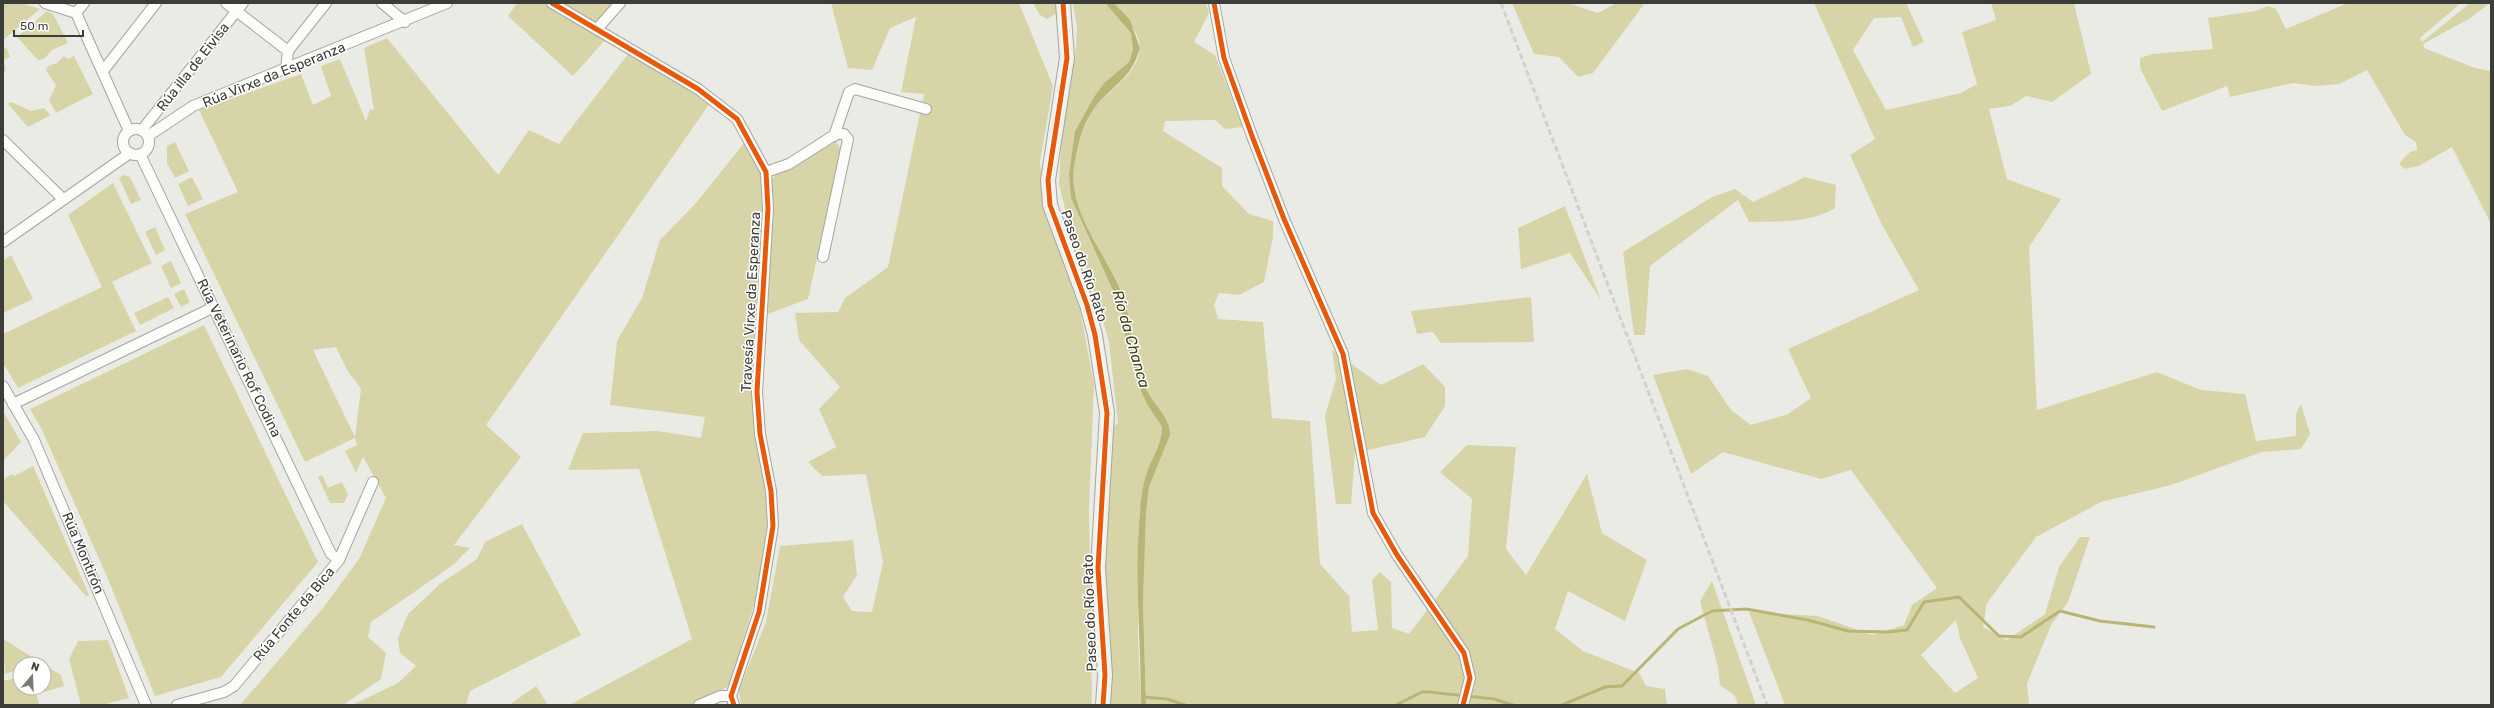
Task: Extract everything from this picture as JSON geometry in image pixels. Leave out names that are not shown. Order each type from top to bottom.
[{"type":"street","points":[[45,3],[81,6],[103,71],[129,131]]},
{"type":"street","points":[[103,71],[156,3]]},
{"type":"street","points":[[226,3],[288,51]]},
{"type":"street","name":"Rúa illa de Eivisa","points":[[145,133],[243,3]]},
{"type":"street","points":[[286,69],[288,51],[326,3]]},
{"type":"street","points":[[382,3],[405,22],[447,3]]},
{"type":"street","name":"Travesía Virxe da Esperanza","points":[[552,3],[698,89],[737,119],[766,172],[768,210],[757,392],[760,434],[771,491],[773,526],[759,612],[733,701]]},
{"type":"street","points":[[597,29],[620,3]]},
{"type":"street","name":"Paseo do Río Rato","points":[[1063,3],[1067,58],[1048,180],[1050,205],[1087,305],[1095,335],[1106,405],[1098,568],[1105,675],[1103,705]]},
{"type":"street","points":[[1214,3],[1224,58],[1248,125],[1284,219],[1343,354],[1373,513],[1397,555],[1464,653],[1470,678],[1463,705]]},
{"type":"street","name":"Rúa Virxe da Esperanza","points":[[145,133],[159,127],[194,106],[405,22]]},
{"type":"street","points":[[834,136],[849,92],[855,89],[926,109]]},
{"type":"street","points":[[3,242],[130,153],[140,154],[148,147],[145,133],[129,131]]},
{"type":"street","points":[[129,131],[123,142],[130,153]]},
{"type":"street","points":[[766,172],[788,164],[834,136],[844,134],[848,139],[823,257]]},
{"type":"street","points":[[3,140],[63,199]]},
{"type":"street","name":"Rúa Veterinario Rof Codina","points":[[140,154],[331,554],[339,560]]},
{"type":"street","points":[[14,404],[214,307]]},
{"type":"street","name":"Rúa Montirón","points":[[3,386],[37,447],[146,705]]},
{"type":"street","name":"Rúa Fonte da Bica","points":[[177,705],[224,692],[234,686],[339,560],[373,482]]},
{"type":"street","points":[[699,705],[720,696],[733,701]]},
{"type":"shaded area","points":[[3,3],[21,3],[40,9],[3,40]]},
{"type":"shaded area","points":[[517,3],[548,3],[606,39],[573,76],[508,16]]},
{"type":"shaded area","points":[[561,3],[614,3],[595,24]]},
{"type":"shaded area","points":[[831,3],[1019,3],[1053,86],[1040,162],[1045,212],[1080,309],[1094,385],[1089,507],[1092,705],[741,705],[739,690],[766,622],[780,546],[853,540],[857,575],[843,597],[852,611],[872,612],[883,562],[866,474],[822,476],[808,462],[836,447],[819,409],[840,387],[799,340],[795,313],[838,312],[845,298],[888,267],[924,94],[901,92],[916,17],[890,28],[872,70],[848,68]]},
{"type":"shaded area","points":[[1033,3],[1055,3],[1057,13],[1047,19],[1040,15]]},
{"type":"shaded area","points":[[1073,3],[1105,3],[1131,33],[1133,50],[1129,62],[1104,83],[1094,97],[1075,131],[1069,174],[1071,198],[1120,306],[1127,347],[1140,388],[1162,427],[1161,442],[1140,509],[1138,534],[1138,638],[1141,705],[1109,705],[1104,553],[1112,428],[1118,423],[1109,342],[1092,283],[1068,221],[1059,184],[1063,114],[1075,58],[1077,29]]},
{"type":"shaded area","points":[[1114,3],[1206,3],[1209,13],[1194,42],[1215,55],[1243,127],[1225,129],[1215,120],[1165,121],[1163,131],[1222,168],[1222,186],[1249,214],[1273,221],[1273,237],[1264,282],[1239,295],[1219,293],[1214,305],[1218,319],[1263,322],[1272,418],[1310,421],[1320,564],[1349,596],[1352,632],[1378,630],[1372,580],[1380,572],[1391,582],[1392,628],[1409,634],[1468,556],[1472,499],[1440,472],[1467,445],[1516,447],[1506,549],[1526,575],[1587,474],[1602,533],[1647,560],[1625,621],[1568,591],[1555,629],[1583,651],[1639,673],[1646,686],[1665,689],[1667,705],[1146,705],[1143,603],[1146,513],[1149,487],[1170,435],[1161,412],[1147,391],[1142,379],[1134,351],[1126,303],[1117,282],[1083,218],[1077,202],[1074,185],[1074,167],[1080,138],[1089,117],[1099,103],[1128,75],[1138,59],[1140,43],[1138,36],[1131,24]]},
{"type":"shaded area","points":[[1512,3],[1568,3],[1598,13],[1616,3],[1645,3],[1593,73],[1578,77],[1559,57],[1534,54]]},
{"type":"shaded area","points":[[1814,3],[1906,3],[1924,42],[1913,47],[1901,17],[1874,18],[1853,50],[1886,110],[1961,93],[1977,84],[1962,32],[1996,20],[1991,3],[2074,3],[2091,74],[2052,102],[2026,96],[2010,106],[1989,109],[2007,179],[2061,199],[2029,247],[2037,410],[2157,372],[2201,390],[2245,394],[2256,441],[2296,436],[2296,414],[2301,404],[2310,434],[2301,449],[2262,452],[2171,485],[2101,502],[2036,537],[1987,603],[1983,627],[2007,640],[2045,614],[2059,567],[2080,537],[2090,537],[2068,602],[2051,625],[2027,684],[2029,705],[1785,705],[1749,612],[1818,616],[1872,635],[1904,625],[1912,605],[1937,588],[1851,470],[1821,479],[1723,452],[1691,474],[1653,375],[1687,369],[1708,376],[1731,410],[1751,425],[1788,414],[1811,398],[1788,349],[1919,290],[1881,223],[1850,155],[1875,139]],"holes":[[[1956,620],[1960,638],[1978,678],[1955,693],[1921,655]]]},
{"type":"shaded area","points":[[2348,3],[2461,3],[2420,38],[2422,42],[2470,3],[2490,3],[2469,19],[2423,44],[2424,48],[2475,68],[2491,71],[2491,224],[2452,147],[2419,166],[2404,169],[2399,163],[2410,152],[2417,150],[2416,142],[2405,135],[2367,70],[2339,84],[2316,86],[2293,83],[2230,97],[2227,86],[2162,111],[2140,68],[2140,58],[2152,54],[2213,49],[2208,18],[2255,11],[2268,6],[2276,9],[2286,29]]},
{"type":"shaded area","points":[[47,11],[53,14],[68,43],[52,50],[44,59],[38,60],[17,37]]},
{"type":"shaded area","points":[[387,38],[498,175],[529,130],[559,144],[628,54],[710,103],[486,425],[521,457],[454,545],[470,548],[453,565],[371,622],[368,637],[386,653],[381,679],[343,705],[240,705],[323,608],[359,559],[386,498],[363,457],[356,473],[345,451],[357,445],[355,438],[305,462],[185,214],[238,192],[199,110],[301,74],[313,105],[331,96],[321,66],[340,59],[366,121],[370,109],[374,110],[364,48]],"holes":[[[336,347],[347,370],[361,389],[355,437],[313,350]]]},
{"type":"shaded area","points":[[6,47],[10,57],[3,60],[3,50]]},
{"type":"shaded area","points":[[64,56],[68,59],[74,56],[93,94],[56,113],[49,100],[56,85],[46,70],[48,66],[57,63]]},
{"type":"shaded area","points":[[3,60],[6,70],[3,74]]},
{"type":"shaded area","points":[[11,102],[31,111],[44,108],[51,115],[28,127],[8,104]]},
{"type":"shaded area","points":[[175,142],[189,171],[175,178],[167,163],[167,146]]},
{"type":"shaded area","points":[[828,142],[836,142],[841,150],[808,299],[765,315],[772,218],[771,180],[779,171]]},
{"type":"shaded area","points":[[744,143],[768,185],[758,265],[751,390],[756,442],[770,513],[766,565],[729,686],[695,705],[569,705],[692,639],[639,469],[568,470],[583,433],[658,431],[701,438],[705,417],[610,405],[617,341],[642,298],[660,240],[696,203]]},
{"type":"shaded area","points":[[123,175],[130,177],[141,200],[131,204],[119,178]]},
{"type":"shaded area","points":[[192,177],[203,199],[188,206],[178,184]]},
{"type":"shaded area","points":[[1805,177],[1836,185],[1835,208],[1814,217],[1793,221],[1749,222],[1738,200],[1650,266],[1645,335],[1634,335],[1623,252],[1712,197],[1735,189],[1753,202]]},
{"type":"shaded area","points":[[113,183],[152,263],[112,282],[136,331],[18,388],[3,363],[3,334],[102,287],[68,215]]},
{"type":"shaded area","points":[[1565,206],[1601,300],[1570,253],[1521,269],[1518,228]]},
{"type":"shaded area","points":[[155,227],[165,250],[156,255],[145,232]]},
{"type":"shaded area","points":[[11,255],[33,299],[3,313],[3,261]]},
{"type":"shaded area","points":[[171,261],[181,283],[171,288],[161,266]]},
{"type":"shaded area","points":[[184,289],[190,302],[181,307],[174,294]]},
{"type":"shaded area","points":[[168,297],[174,308],[140,325],[134,313]]},
{"type":"shaded area","points":[[1531,297],[1534,342],[1441,343],[1433,332],[1417,334],[1411,311]]},
{"type":"shaded area","points":[[204,325],[318,562],[221,677],[155,696],[108,579],[42,430],[30,409]]},
{"type":"shaded area","points":[[1332,350],[1381,385],[1423,364],[1445,387],[1445,406],[1425,437],[1355,453],[1351,504],[1336,504],[1325,416],[1336,379]]},
{"type":"shaded area","points":[[3,411],[21,442],[3,461]]},
{"type":"shaded area","points":[[33,466],[89,595],[86,596],[3,501],[3,480],[12,474],[14,476]]},
{"type":"shaded area","points":[[322,475],[328,488],[342,482],[348,494],[344,503],[330,503],[318,477]]},
{"type":"shaded area","points":[[522,524],[581,635],[470,691],[466,705],[352,705],[398,683],[416,666],[400,653],[398,638],[408,614],[441,583],[477,559],[485,542]]},
{"type":"shaded area","points":[[1712,581],[1756,705],[1738,705],[1735,696],[1720,685],[1718,667],[1700,601]]},
{"type":"shaded area","points":[[3,640],[30,656],[12,656],[12,672],[5,674]]},
{"type":"shaded area","points":[[108,640],[129,698],[102,705],[81,705],[69,659],[78,641]]},
{"type":"shaded area","points":[[52,670],[61,675],[64,686],[52,690]]},
{"type":"shaded area","points":[[12,679],[12,696],[37,696],[39,705],[3,705],[3,681]]},
{"type":"shaded area","points":[[536,686],[548,705],[509,705]]},
{"type":"water","name":"Río da Chanca","points":[[1105,3],[1114,3],[1130,20],[1140,48],[1136,59],[1126,76],[1107,94],[1089,116],[1080,137],[1074,167],[1074,185],[1077,202],[1083,219],[1109,267],[1126,304],[1134,351],[1144,384],[1167,421],[1170,435],[1149,487],[1146,513],[1143,603],[1146,705],[1141,705],[1138,535],[1143,486],[1147,472],[1159,444],[1162,427],[1147,404],[1140,388],[1127,347],[1120,306],[1071,198],[1069,174],[1075,131],[1094,97],[1104,83],[1129,62],[1133,50],[1131,33]]},
{"type":"waterway","points":[[1562,705],[1605,687],[1622,686],[1678,629],[1712,611],[1746,609],[1808,620],[1848,631],[1887,632],[1907,630],[1924,602],[1959,597],[1999,636],[2021,637],[2060,611],[2100,621],[2154,627]]},
{"type":"waterway","points":[[1396,705],[1422,692],[1494,699],[1513,705]]},
{"type":"waterway","points":[[1143,697],[1167,699],[1185,705]]},
{"type":"railway","points":[[1501,3],[1767,705]]},
{"type":"cycle path","points":[[552,3],[698,89],[737,119],[766,172],[768,209],[757,392],[760,434],[771,491],[773,526],[759,612],[731,696],[734,705]]},
{"type":"cycle path","points":[[1063,3],[1067,58],[1048,180],[1050,205],[1087,305],[1095,335],[1107,413],[1098,568],[1105,675],[1103,705]]},
{"type":"cycle path","points":[[1214,3],[1224,58],[1252,136],[1284,219],[1343,354],[1373,513],[1397,555],[1464,653],[1470,678],[1463,705]]}]
